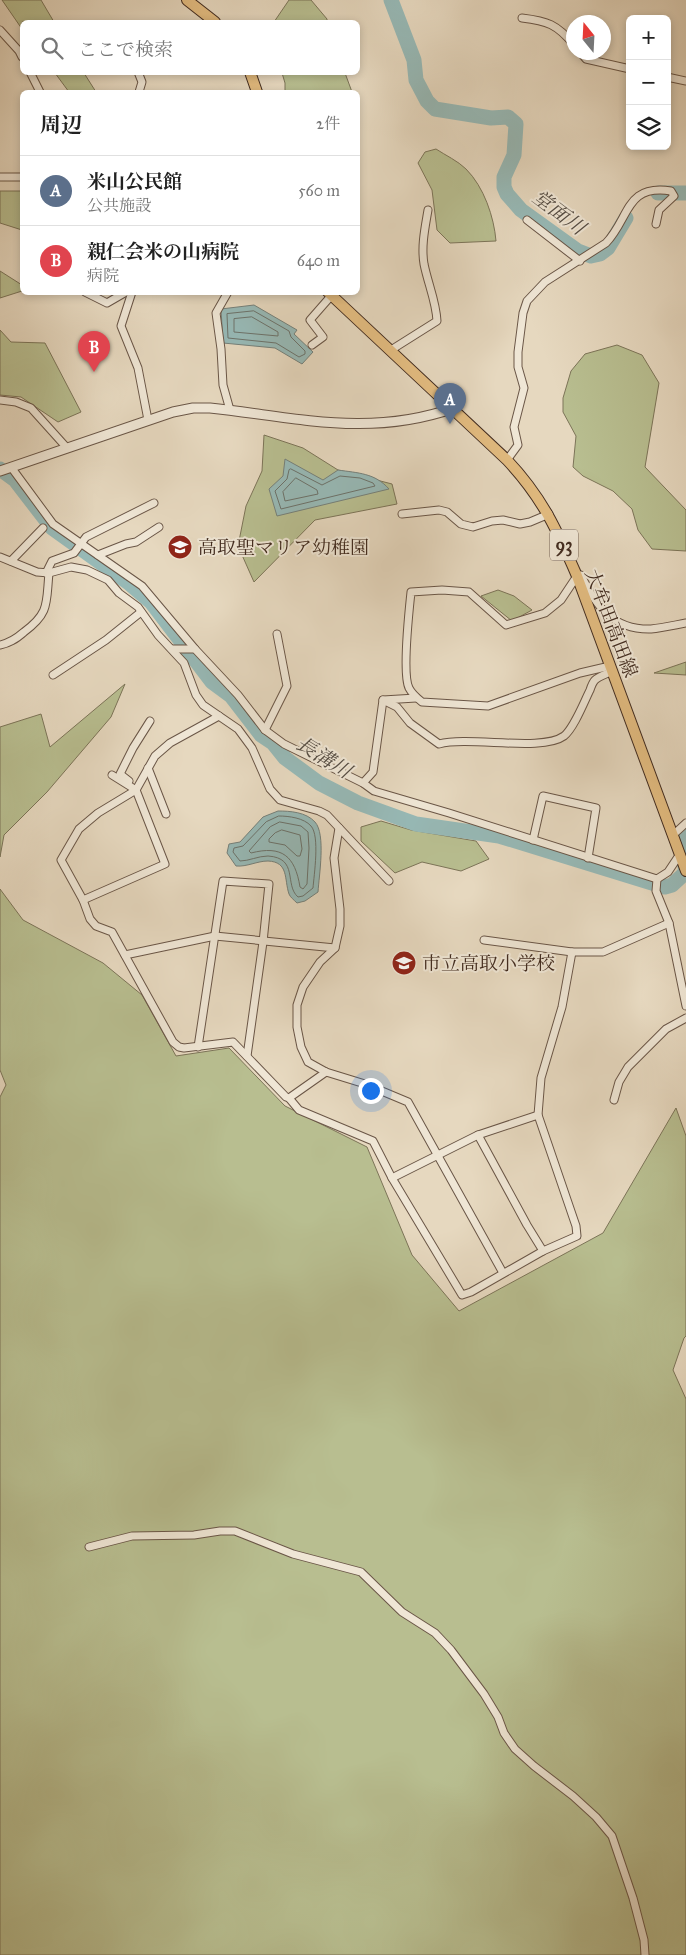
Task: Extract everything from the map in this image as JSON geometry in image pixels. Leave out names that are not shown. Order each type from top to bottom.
[{"type":"main road","points":[[187,0],[212,20]]},
{"type":"main road","points":[[251,75],[256,90]]},
{"type":"main road","name":"大牟田高田線","points":[[331,295],[454,408],[507,460],[524,478],[549,514],[577,576],[685,867]]},
{"type":"street","points":[[522,18],[542,21],[559,28],[566,36]]},
{"type":"street","points":[[0,30],[20,53]]},
{"type":"street","points":[[591,60],[626,67]]},
{"type":"street","points":[[32,75],[39,90]]},
{"type":"street","points":[[139,75],[142,82],[140,90]]},
{"type":"street","points":[[671,78],[686,81]]},
{"type":"street","points":[[1,175],[20,177]]},
{"type":"street","points":[[507,460],[518,445],[514,427],[524,388],[518,359],[527,301],[545,282],[606,244],[613,236],[633,200],[639,195],[650,190],[672,191],[674,196],[660,210],[656,224]]},
{"type":"street","points":[[390,350],[437,321],[436,306],[424,264],[423,243],[428,210]]},
{"type":"street","points":[[527,220],[580,261]]},
{"type":"street","points":[[92,295],[107,303],[121,295]]},
{"type":"street","points":[[131,295],[121,326],[138,368],[148,420]]},
{"type":"street","points":[[226,295],[216,313],[223,385],[230,410]]},
{"type":"street","points":[[312,346],[323,337],[310,320],[329,295]]},
{"type":"street","points":[[0,400],[16,402],[31,408],[67,448]]},
{"type":"street","points":[[0,471],[148,420],[193,408],[230,410],[329,424],[361,425],[390,423],[423,417],[454,408]]},
{"type":"street","points":[[12,467],[53,524],[82,542],[142,586],[195,649],[238,695],[265,730],[284,744],[363,783],[374,791],[450,813],[657,879],[668,872],[680,854]]},
{"type":"street","points":[[0,645],[11,643],[38,622],[45,612],[48,573],[52,561],[74,553],[86,537],[154,503]]},
{"type":"street","points":[[402,514],[439,510],[447,512],[461,524],[473,528],[492,521],[503,520],[520,524],[549,514]]},
{"type":"street","points":[[98,555],[136,542],[159,527]]},
{"type":"street","points":[[11,561],[43,528]]},
{"type":"street","points":[[0,556],[37,572],[48,573],[71,567],[87,570],[108,580],[118,593],[141,612],[158,635],[184,663],[196,695],[203,706],[238,729],[252,748],[270,789],[280,800],[319,811],[389,881]]},
{"type":"street","points":[[611,668],[580,673],[488,706],[422,702],[416,698],[408,687],[406,662],[411,592],[442,590],[469,592],[506,625],[545,613],[561,600],[577,576],[581,575],[590,594],[604,613],[620,623],[650,629],[686,623]]},
{"type":"street","points":[[53,675],[106,640],[141,612]]},
{"type":"street","points":[[265,730],[288,686],[277,634]]},
{"type":"street","points":[[172,650],[195,649]]},
{"type":"street","points":[[383,700],[397,707],[410,724],[439,744],[449,741],[511,744],[555,741],[565,736],[574,723],[595,680],[611,668]]},
{"type":"street","points":[[383,700],[416,698]]},
{"type":"street","points":[[363,783],[373,772],[383,700]]},
{"type":"street","points":[[219,716],[170,743],[155,756],[137,789],[98,813],[79,829],[61,860],[83,900],[90,919],[96,926],[112,932],[173,1042],[178,1047],[198,1047],[233,1042],[299,1110],[372,1141],[462,1295],[471,1292],[543,1251],[576,1236],[576,1226],[538,1115],[542,1078],[562,1007],[572,952]]},
{"type":"street","points":[[83,900],[165,864],[137,789],[120,774],[133,748],[150,722]]},
{"type":"street","points":[[148,768],[166,814]]},
{"type":"street","points":[[112,776],[137,789]]},
{"type":"street","points":[[533,840],[543,796],[596,808],[588,858]]},
{"type":"street","points":[[673,835],[686,823]]},
{"type":"street","points":[[338,828],[334,858],[340,926],[335,948],[320,962],[302,987],[297,1005],[297,1027],[301,1047],[308,1062],[326,1072],[366,1084],[408,1102],[503,1273]]},
{"type":"street","points":[[657,879],[656,891],[669,923],[686,1006]]},
{"type":"street","points":[[198,1047],[223,881],[269,884],[247,1056]]},
{"type":"street","points":[[484,940],[572,952],[603,952],[669,923]]},
{"type":"street","points":[[126,955],[215,936],[335,948]]},
{"type":"street","points":[[614,1100],[619,1082],[628,1067],[666,1030],[686,1018]]},
{"type":"street","points":[[289,1098],[326,1072]]},
{"type":"street","points":[[392,1178],[478,1135],[538,1115]]},
{"type":"street","points":[[478,1135],[543,1251]]},
{"type":"street","points":[[89,1547],[132,1536],[194,1535],[235,1531],[293,1554],[361,1572],[402,1612],[435,1633],[451,1650],[484,1694],[498,1717],[504,1733],[515,1749],[573,1796],[596,1817],[612,1836],[644,1940],[645,1955]]},
{"type":"green space","points":[[2,0],[41,0],[53,20],[20,20],[20,26]]},
{"type":"green space","points":[[289,0],[311,0],[327,19],[327,20],[275,20]]},
{"type":"green space","points":[[56,75],[85,75],[95,90],[68,90]]},
{"type":"green space","points":[[283,75],[346,75],[351,90],[285,90]]},
{"type":"green space","points":[[436,149],[463,166],[478,184],[490,212],[496,241],[450,243],[437,230],[432,190],[418,163],[425,152]]},
{"type":"green space","points":[[0,191],[20,191],[20,229],[0,223]]},
{"type":"green space","points":[[0,271],[20,284],[20,292],[0,298]]},
{"type":"green space","points":[[0,330],[11,342],[45,343],[81,412],[58,422],[21,397],[0,395]]},
{"type":"green space","points":[[617,345],[642,355],[659,383],[645,467],[686,510],[686,551],[652,549],[638,530],[632,509],[613,491],[583,476],[573,467],[576,436],[563,412],[563,398],[571,371],[585,354]]},
{"type":"green space","points":[[264,435],[303,448],[338,470],[392,484],[397,504],[315,520],[254,582],[238,546],[246,506],[262,471]]},
{"type":"green space","points":[[498,590],[514,596],[532,610],[512,621],[481,596]]},
{"type":"green space","points":[[686,662],[686,675],[654,673]]},
{"type":"green space","points":[[125,684],[111,717],[47,792],[4,835],[0,857],[0,727],[41,714],[50,747]]},
{"type":"green space","points":[[381,821],[411,830],[476,841],[489,859],[461,871],[422,862],[395,873],[361,841],[361,827]]},
{"type":"green space","points":[[0,889],[23,920],[103,963],[142,995],[176,1056],[229,1048],[285,1106],[367,1147],[412,1255],[459,1311],[603,1233],[676,1108],[686,1136],[686,1336],[673,1370],[686,1399],[686,1955],[0,1955],[0,1097],[6,1085],[0,1070]]},
{"type":"water","points":[[254,305],[297,330],[294,334],[313,352],[302,364],[275,348],[223,343],[221,309]]},
{"type":"water","points":[[285,459],[323,480],[338,470],[372,477],[389,489],[277,516],[269,489],[283,476]]},
{"type":"water","points":[[278,811],[303,814],[315,822],[318,828],[321,856],[318,892],[305,901],[297,903],[290,896],[283,868],[279,864],[268,861],[236,866],[227,853],[229,844],[240,842],[263,817]]},
{"type":"waterway","name":"堂面川","points":[[391,0],[414,60],[416,80],[427,101],[435,109],[491,118],[508,117],[516,124],[514,155],[504,177],[504,187],[507,194],[521,210],[578,251],[591,256],[600,254],[608,248],[626,218]]},
{"type":"waterway","name":"堂面川","points":[[658,193],[686,193]]},
{"type":"waterway","name":"長溝川","points":[[0,469],[15,480],[52,528],[130,584],[151,602],[212,682],[231,696],[261,735],[273,743],[285,758],[319,783],[358,803],[416,824],[499,836],[665,887],[672,885],[686,872],[680,838],[686,830]]},
{"type":"place","name":"親仁会米の山病院","points":[[94,372]]},
{"type":"place","name":"米山公民館","points":[[450,424]]},
{"type":"place","name":"高取聖マリア幼稚園","points":[[180,547]]},
{"type":"place","name":"市立高取小学校","points":[[404,963]]}]
